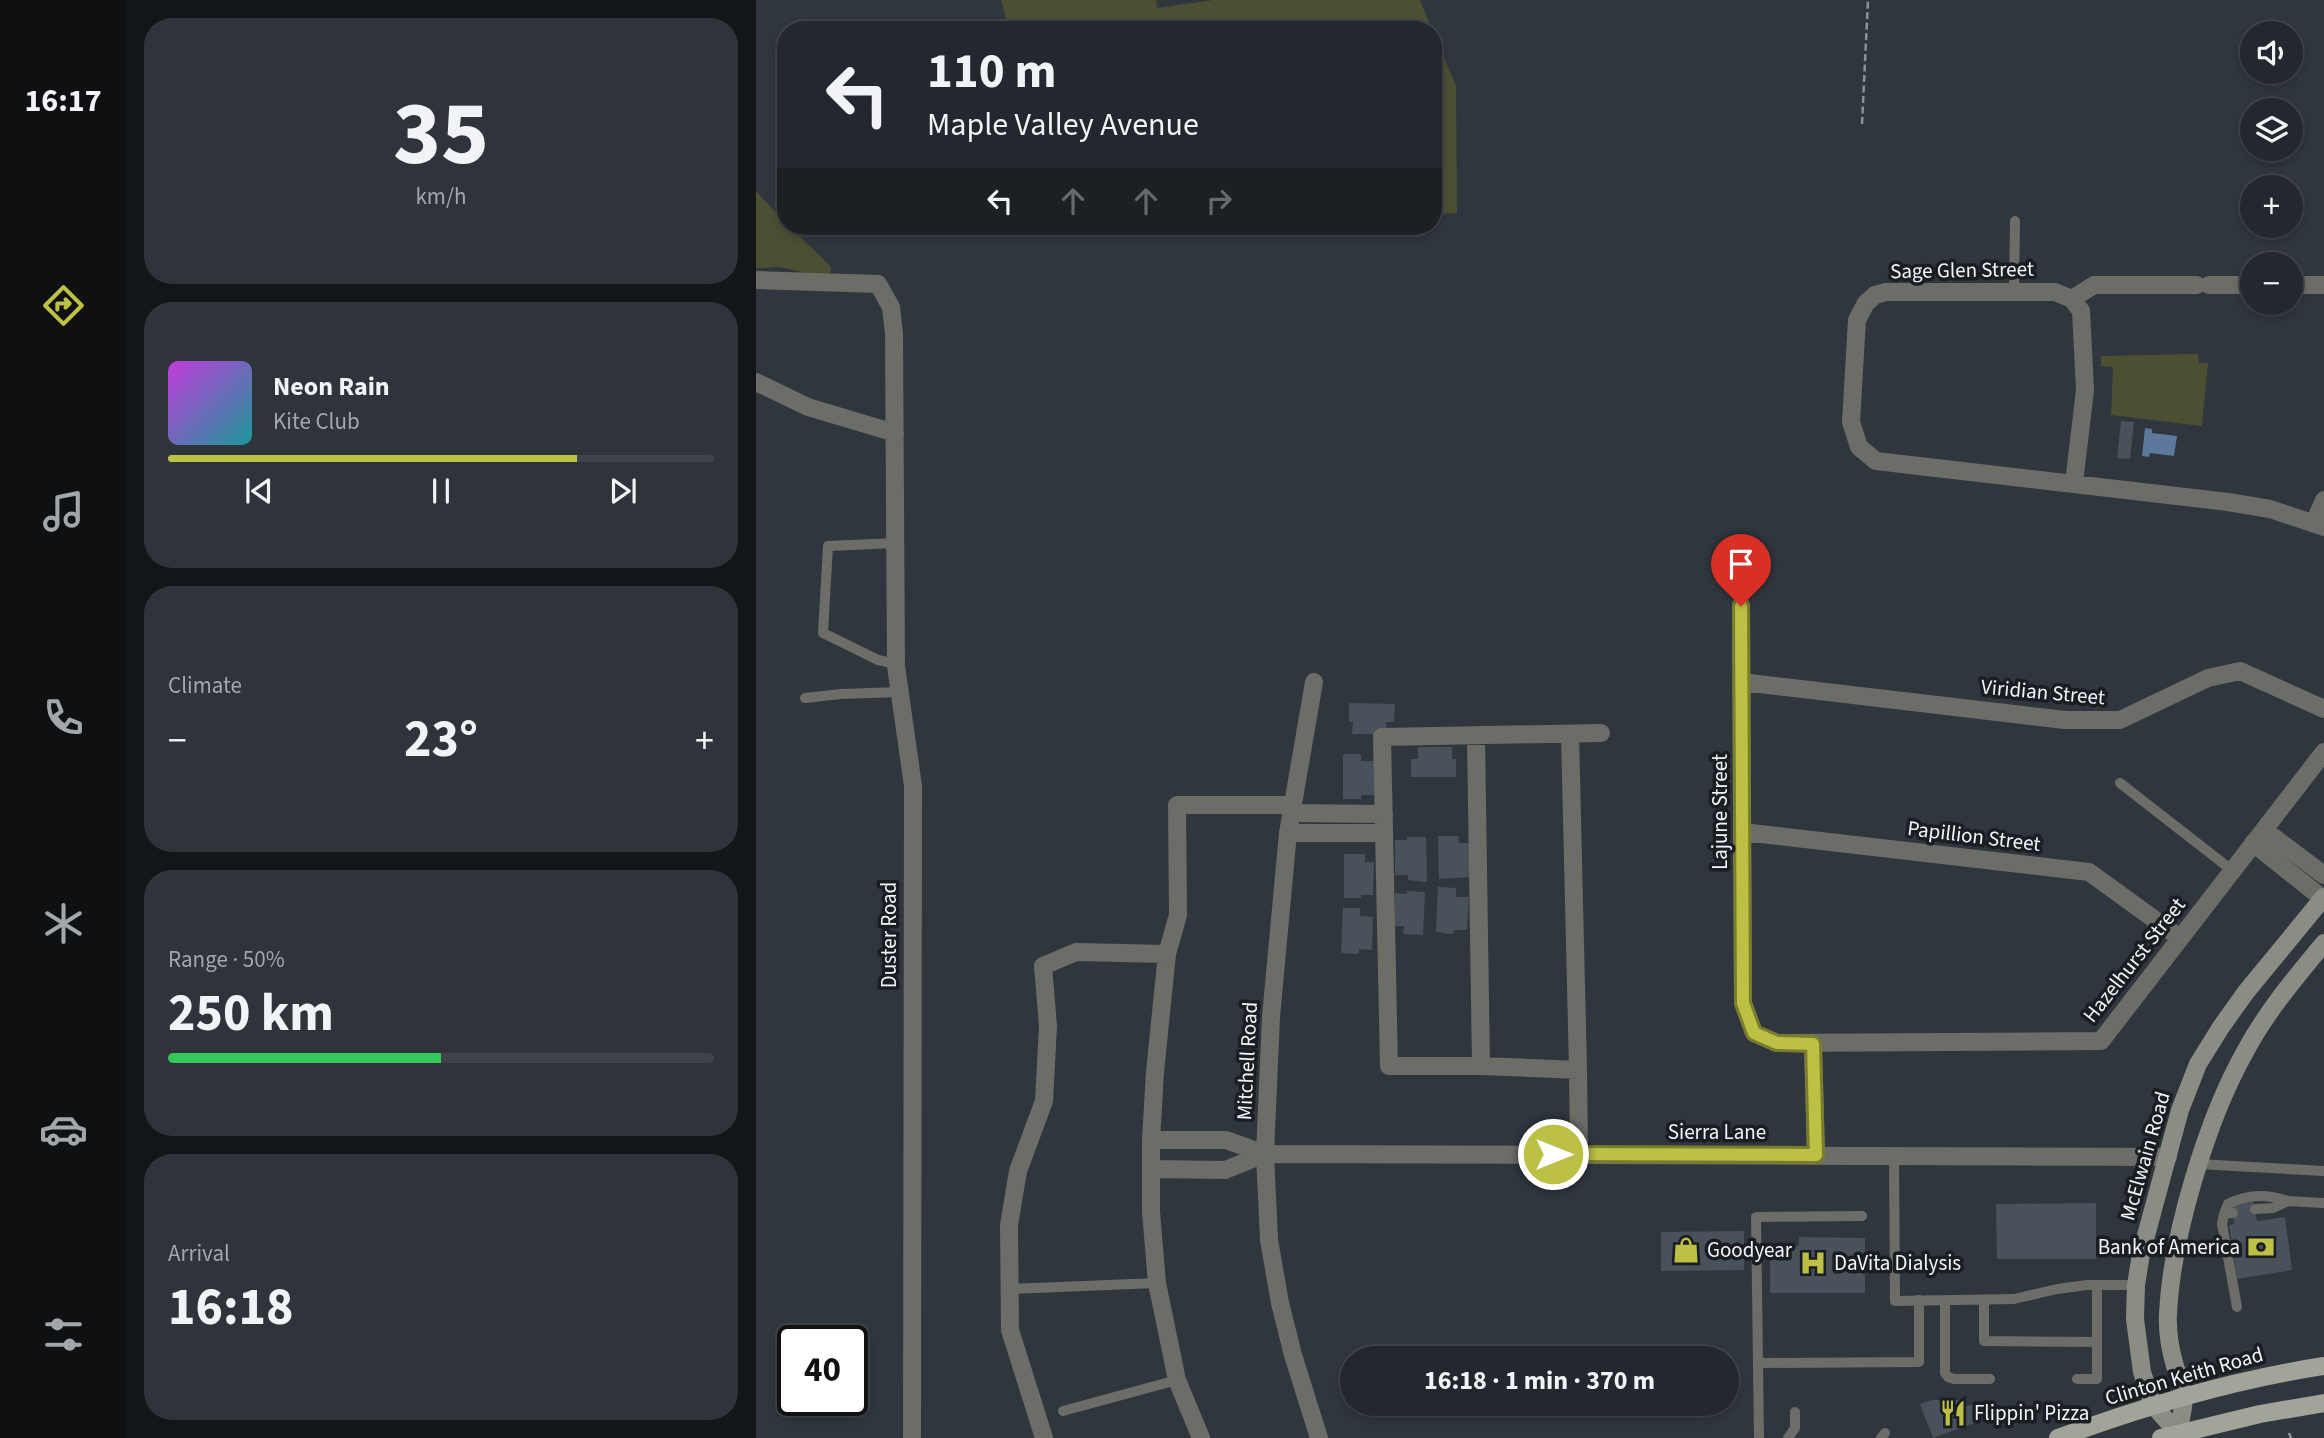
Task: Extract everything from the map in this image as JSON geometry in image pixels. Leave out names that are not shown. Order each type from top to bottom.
[{"type":"main road","name":"McElwain Road","points":[[2172,1436],[2152,1405],[2142,1372],[2135,1319],[2136,1285],[2141,1254],[2180,1110],[2198,1064],[2246,992],[2322,892]]},
{"type":"main road","points":[[2172,1436],[2184,1396],[2170,1340],[2170,1286],[2173,1262],[2199,1164],[2230,1082],[2245,1051],[2263,1021],[2324,943]]},
{"type":"main road","name":"Clinton Keith Road","points":[[2058,1438],[2152,1405],[2232,1382],[2324,1366]]},
{"type":"main road","points":[[2172,1436],[2260,1414],[2324,1403]]},
{"type":"street","name":"Duster Road","points":[[756,280],[878,284],[891,307],[895,432],[896,664],[913,786],[912,1438]]},
{"type":"street","points":[[2074,483],[2085,390],[2081,311],[2072,299],[2094,285],[2240,285]]},
{"type":"street","points":[[2303,285],[2324,285]]},
{"type":"street","name":"Sage Glen Street","points":[[2072,299],[2055,292],[1886,292],[1875,295],[1866,303],[1857,320],[1851,422],[1859,447],[1876,461],[2228,502],[2270,509],[2319,525]]},
{"type":"street","points":[[756,383],[808,407],[895,432]]},
{"type":"street","points":[[2319,525],[2324,500]]},
{"type":"street","name":"Lajune Street","points":[[1741,606],[1743,1003],[1748,1018]]},
{"type":"street","name":"Viridian Street","points":[[1742,682],[2066,720],[2120,720],[2208,678],[2240,671],[2324,709]]},
{"type":"street","name":"Mitchell Road","points":[[1314,682],[1288,833],[1271,1017],[1265,1154],[1269,1240],[1280,1303],[1319,1438]]},
{"type":"street","points":[[1578,1070],[1389,1066],[1382,737],[1601,733]]},
{"type":"street","points":[[1570,734],[1579,1155]]},
{"type":"street","points":[[1476,737],[1481,1066]]},
{"type":"street","name":"Hazelhurst Street","points":[[1748,1018],[1754,1033],[1777,1043],[2101,1041],[2324,752]]},
{"type":"street","points":[[1201,1438],[1177,1380],[1157,1283],[1151,1212],[1154,1072],[1167,954],[1178,915],[1177,805],[1384,814]]},
{"type":"street","name":"Papillion Street","points":[[1742,832],[2089,872],[2180,938]]},
{"type":"street","points":[[1288,833],[1384,833]]},
{"type":"street","points":[[2259,836],[2322,892]]},
{"type":"street","points":[[1044,1438],[1010,1330],[1009,1225],[1018,1171],[1044,1101],[1048,1026],[1043,966],[1076,952],[1167,954]]},
{"type":"street","points":[[1813,1044],[1816,1155]]},
{"type":"street","points":[[1151,1140],[1226,1140],[1265,1154]]},
{"type":"street","points":[[1151,1169],[1225,1170],[1265,1154]]},
{"type":"street","name":"Sierra Lane","points":[[1265,1154],[2168,1157]]},
{"type":"lane","points":[[2014,292],[2015,220]]},
{"type":"lane","points":[[895,543],[828,546],[823,633],[878,660],[896,664]]},
{"type":"lane","points":[[805,698],[900,692]]},
{"type":"lane","points":[[2120,783],[2232,871]]},
{"type":"lane","points":[[1894,1155],[1895,1301],[2014,1300],[2057,1289],[2136,1285]]},
{"type":"lane","points":[[2199,1164],[2324,1171]]},
{"type":"lane","points":[[2237,1307],[2222,1223],[2228,1213],[2228,1204],[2259,1195],[2272,1195],[2288,1201],[2323,1203]]},
{"type":"lane","points":[[2255,1209],[2273,1208],[2288,1201]]},
{"type":"lane","points":[[1759,1438],[1756,1217],[1862,1216]]},
{"type":"lane","points":[[1010,1289],[1157,1283]]},
{"type":"lane","points":[[2077,1379],[2097,1379],[2097,1285]]},
{"type":"lane","points":[[1759,1363],[1919,1362],[1919,1300]]},
{"type":"lane","points":[[1945,1300],[1945,1373],[1954,1379],[1990,1379]]},
{"type":"lane","points":[[1984,1300],[1984,1341],[2097,1342]]},
{"type":"lane","points":[[1063,1411],[1177,1380]]},
{"type":"lane","points":[[1788,1438],[1795,1428],[1795,1412]]},
{"type":"path","points":[[1862,124],[1868,0]]},
{"type":"path","points":[[2289,1433],[2291,1438]]},
{"type":"green space","points":[[1001,0],[1156,0],[1157,8],[1213,0],[1420,0],[1428,21],[1007,21]]},
{"type":"green space","points":[[1442,53],[1456,86],[1457,213],[1442,214]]},
{"type":"green space","points":[[756,191],[777,213],[777,235],[798,235],[831,267],[829,278],[780,267],[756,268]]},
{"type":"green space","points":[[2198,354],[2199,363],[2208,363],[2202,426],[2111,415],[2113,367],[2101,366],[2101,356]]},
{"type":"water","points":[[2145,428],[2152,429],[2152,433],[2177,436],[2174,456],[2150,453],[2149,457],[2142,456]]},
{"type":"building","points":[[2121,421],[2134,422],[2130,459],[2117,458]]},
{"type":"building","points":[[1349,703],[1395,704],[1394,722],[1386,722],[1386,734],[1352,734],[1353,722],[1349,722]]},
{"type":"building","points":[[1418,747],[1452,747],[1452,759],[1456,759],[1456,777],[1411,777],[1411,759],[1418,759]]},
{"type":"building","points":[[1343,754],[1361,754],[1361,761],[1374,761],[1374,795],[1361,795],[1361,799],[1343,799]]},
{"type":"building","points":[[1438,836],[1458,836],[1459,843],[1469,843],[1469,877],[1439,879]]},
{"type":"building","points":[[1407,837],[1426,837],[1427,882],[1408,880],[1408,875],[1395,875],[1395,840],[1407,840]]},
{"type":"building","points":[[1344,854],[1365,854],[1365,862],[1374,862],[1373,895],[1344,898]]},
{"type":"building","points":[[1438,887],[1456,888],[1456,897],[1469,897],[1467,930],[1454,930],[1454,933],[1450,934],[1436,932]]},
{"type":"building","points":[[1407,891],[1425,892],[1423,935],[1403,934],[1404,926],[1394,926],[1395,893],[1407,894]]},
{"type":"building","points":[[1343,908],[1360,908],[1360,916],[1373,917],[1372,950],[1359,949],[1359,953],[1355,954],[1341,953]]},
{"type":"building","name":"Bank of America","points":[[2253,1200],[2257,1221],[2285,1217],[2292,1270],[2237,1279],[2229,1225],[2234,1224],[2231,1204]]},
{"type":"building","points":[[2096,1203],[2096,1259],[1997,1259],[1996,1204]]},
{"type":"building","points":[[1744,1231],[1744,1270],[1661,1271],[1661,1232]]},
{"type":"building","points":[[1799,1237],[1865,1238],[1865,1293],[1770,1293],[1770,1245],[1799,1246]]},
{"type":"building","points":[[1932,1400],[1961,1400],[1964,1407],[1974,1404],[1980,1421],[1933,1438],[1920,1404]]},
{"type":"place","name":"Bank of America","points":[[2261,1247]]},
{"type":"place","name":"Goodyear","points":[[1686,1250]]},
{"type":"place","name":"DaVita Dialysis","points":[[1813,1263]]},
{"type":"place","name":"Flippin' Pizza","points":[[1953,1413]]},
{"type":"route","points":[[1553,1154],[1816,1155],[1813,1044],[1777,1043],[1754,1033],[1743,1003],[1741,606]]}]
